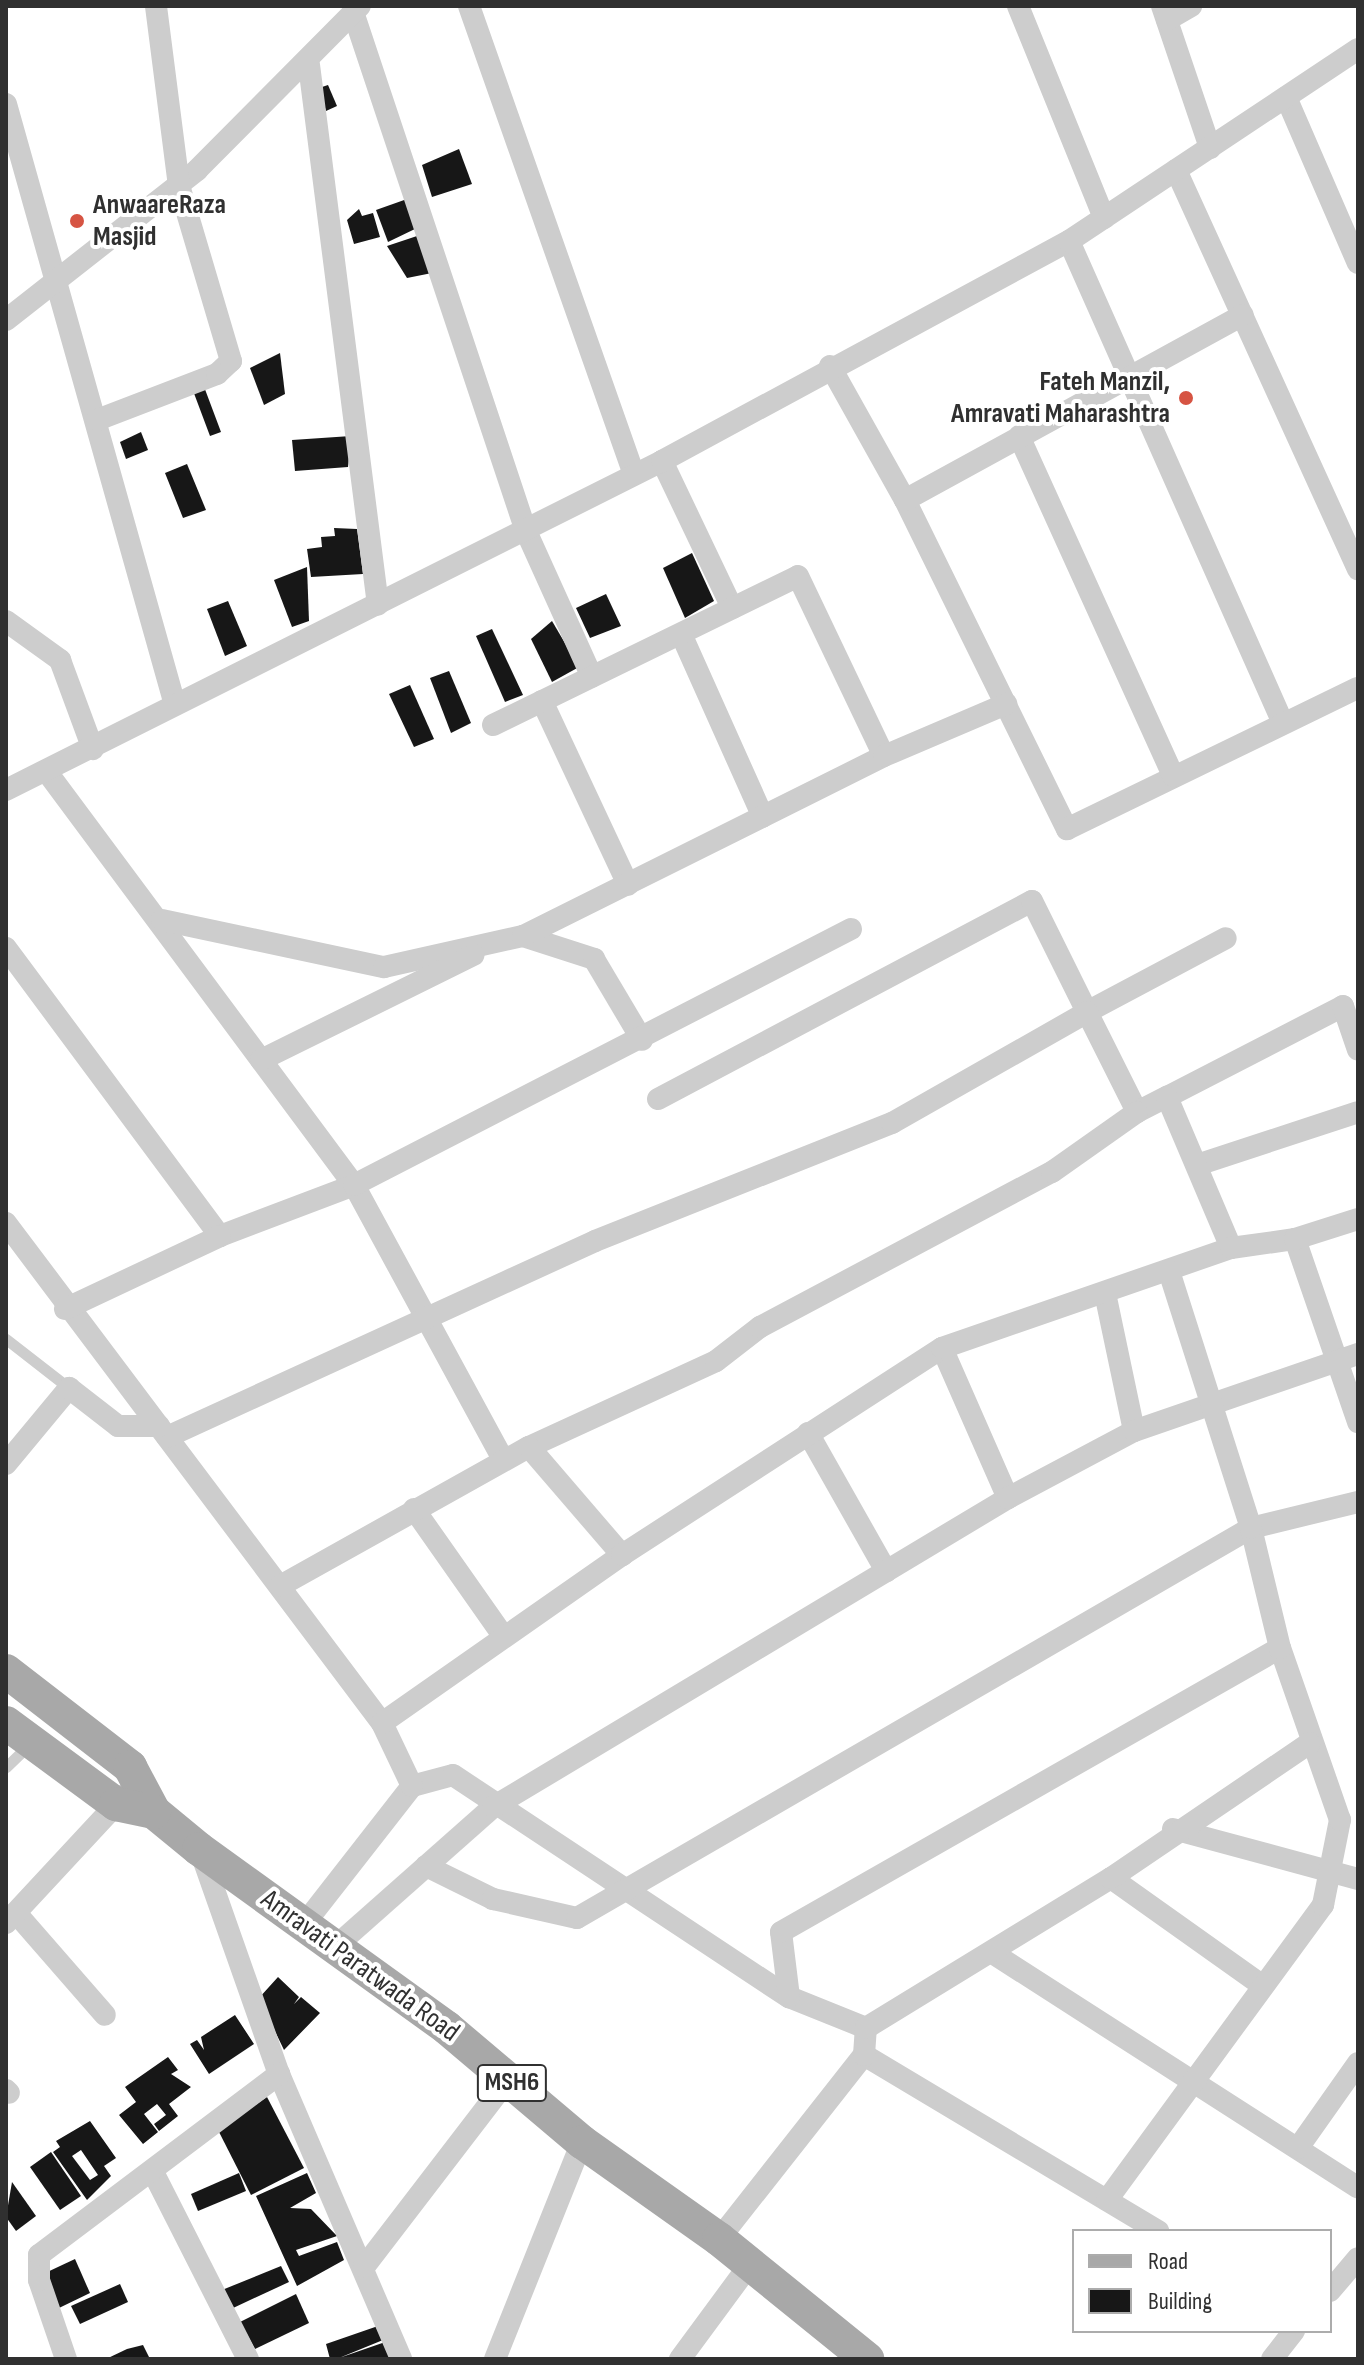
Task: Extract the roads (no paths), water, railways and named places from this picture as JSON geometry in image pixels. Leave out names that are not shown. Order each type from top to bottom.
[{"type":"main road","name":"Amravati Paratwada Road","points":[[6,1671],[139,1779],[154,1812],[199,1849],[336,1946],[508,2079],[582,2142],[719,2239],[867,2359]]},
{"type":"main road","name":"Amravati Paratwada Road","points":[[19,1733],[116,1804],[154,1812]]},
{"type":"street","points":[[97,420],[217,374],[231,361],[179,186],[156,6]]},
{"type":"street","points":[[469,6],[632,470]]},
{"type":"street","points":[[1018,6],[1104,218]]},
{"type":"street","points":[[1191,6],[1164,13],[1210,148]]},
{"type":"street","points":[[6,320],[55,276],[179,186],[309,65],[356,9]]},
{"type":"street","points":[[356,9],[526,531],[592,677]]},
{"type":"street","points":[[6,790],[526,531],[632,470],[662,461],[830,366],[1069,241],[1358,49]]},
{"type":"street","points":[[309,65],[378,605]]},
{"type":"street","points":[[1286,97],[1358,263]]},
{"type":"street","points":[[6,104],[175,705]]},
{"type":"street","points":[[1176,170],[1358,570]]},
{"type":"street","points":[[1069,241],[1282,721]]},
{"type":"street","points":[[905,500],[1130,374],[1243,315]]},
{"type":"street","points":[[830,366],[905,500],[1067,829],[1282,721],[1358,688]]},
{"type":"street","points":[[1019,436],[1173,776]]},
{"type":"street","points":[[662,461],[732,608]]},
{"type":"street","points":[[493,725],[682,636],[798,576],[884,756]]},
{"type":"street","points":[[6,621],[60,660],[93,749]]},
{"type":"street","points":[[682,636],[763,817]]},
{"type":"street","points":[[542,701],[628,885]]},
{"type":"street","points":[[162,920],[384,967],[491,945],[523,936],[884,756],[1006,704]]},
{"type":"street","points":[[47,772],[162,920],[354,1185],[430,1316],[502,1458]]},
{"type":"street","points":[[658,1099],[1032,901],[1137,1112]]},
{"type":"street","points":[[65,1309],[220,1236],[354,1185],[642,1040],[851,929]]},
{"type":"street","points":[[523,936],[594,959],[642,1040]]},
{"type":"street","points":[[6,1464],[69,1388],[118,1426],[163,1432],[595,1241],[892,1123],[1087,1012],[1226,938]]},
{"type":"street","points":[[261,1060],[491,945]]},
{"type":"street","points":[[6,948],[220,1236]]},
{"type":"street","points":[[280,1586],[502,1458],[716,1361],[760,1327],[1052,1172],[1137,1112],[1343,1006],[1358,1050]]},
{"type":"street","points":[[1167,1097],[1231,1248]]},
{"type":"street","points":[[1197,1165],[1358,1112]]},
{"type":"street","points":[[382,1723],[622,1555],[942,1348],[1231,1248],[1295,1239],[1358,1219]]},
{"type":"street","points":[[6,1223],[65,1309],[163,1432],[382,1723],[412,1786]]},
{"type":"street","points":[[1295,1239],[1348,1358],[1358,1422]]},
{"type":"street","points":[[1107,2200],[1193,2078],[1323,1905],[1340,1820],[1310,1743],[1280,1648],[1251,1528],[1169,1271]]},
{"type":"street","points":[[1105,1293],[1134,1431]]},
{"type":"street","points":[[942,1348],[1008,1498]]},
{"type":"street","points":[[336,1946],[493,1807],[1008,1498],[1134,1431],[1213,1409],[1348,1358]]},
{"type":"street","points":[[808,1433],[886,1571]]},
{"type":"street","points":[[529,1447],[622,1555]]},
{"type":"street","points":[[426,1866],[493,1899],[577,1918],[622,1888],[1251,1528],[1358,1502]]},
{"type":"street","points":[[414,1509],[504,1637]]},
{"type":"street","points":[[789,1997],[781,1932],[1280,1648]]},
{"type":"street","points":[[866,2028],[1111,1878],[1173,1829],[1310,1743]]},
{"type":"street","points":[[305,1923],[412,1786],[453,1775],[493,1807],[789,1997],[866,2028]]},
{"type":"street","points":[[105,2015],[11,1918],[139,1779]]},
{"type":"street","points":[[1173,1829],[1358,1879]]},
{"type":"street","points":[[199,1849],[279,2074],[401,2359]]},
{"type":"street","points":[[1111,1878],[1263,1986]]},
{"type":"street","points":[[991,1952],[1193,2078],[1358,2188]]},
{"type":"street","points":[[719,2239],[864,2055],[866,2028]]},
{"type":"street","points":[[864,2055],[1155,2229]]},
{"type":"street","points":[[1298,2148],[1358,2063]]},
{"type":"street","points":[[66,2359],[39,2280],[39,2255],[279,2074]]},
{"type":"street","points":[[364,2267],[508,2079]]},
{"type":"street","points":[[495,2359],[582,2142]]},
{"type":"street","points":[[153,2172],[248,2359]]},
{"type":"street","points":[[680,2359],[750,2264]]},
{"type":"street","points":[[1332,2289],[1355,2266]]},
{"type":"street","points":[[1272,2359],[1292,2333]]},
{"type":"lane","points":[[6,1339],[69,1388]]},
{"type":"lane","points":[[6,1767],[19,1733]]},
{"type":"place","name":"AnwaareRaza Masjid","points":[[77,221]]},
{"type":"place","name":"Fateh Manzil, Amravati Maharashtra","points":[[1186,398]]}]
